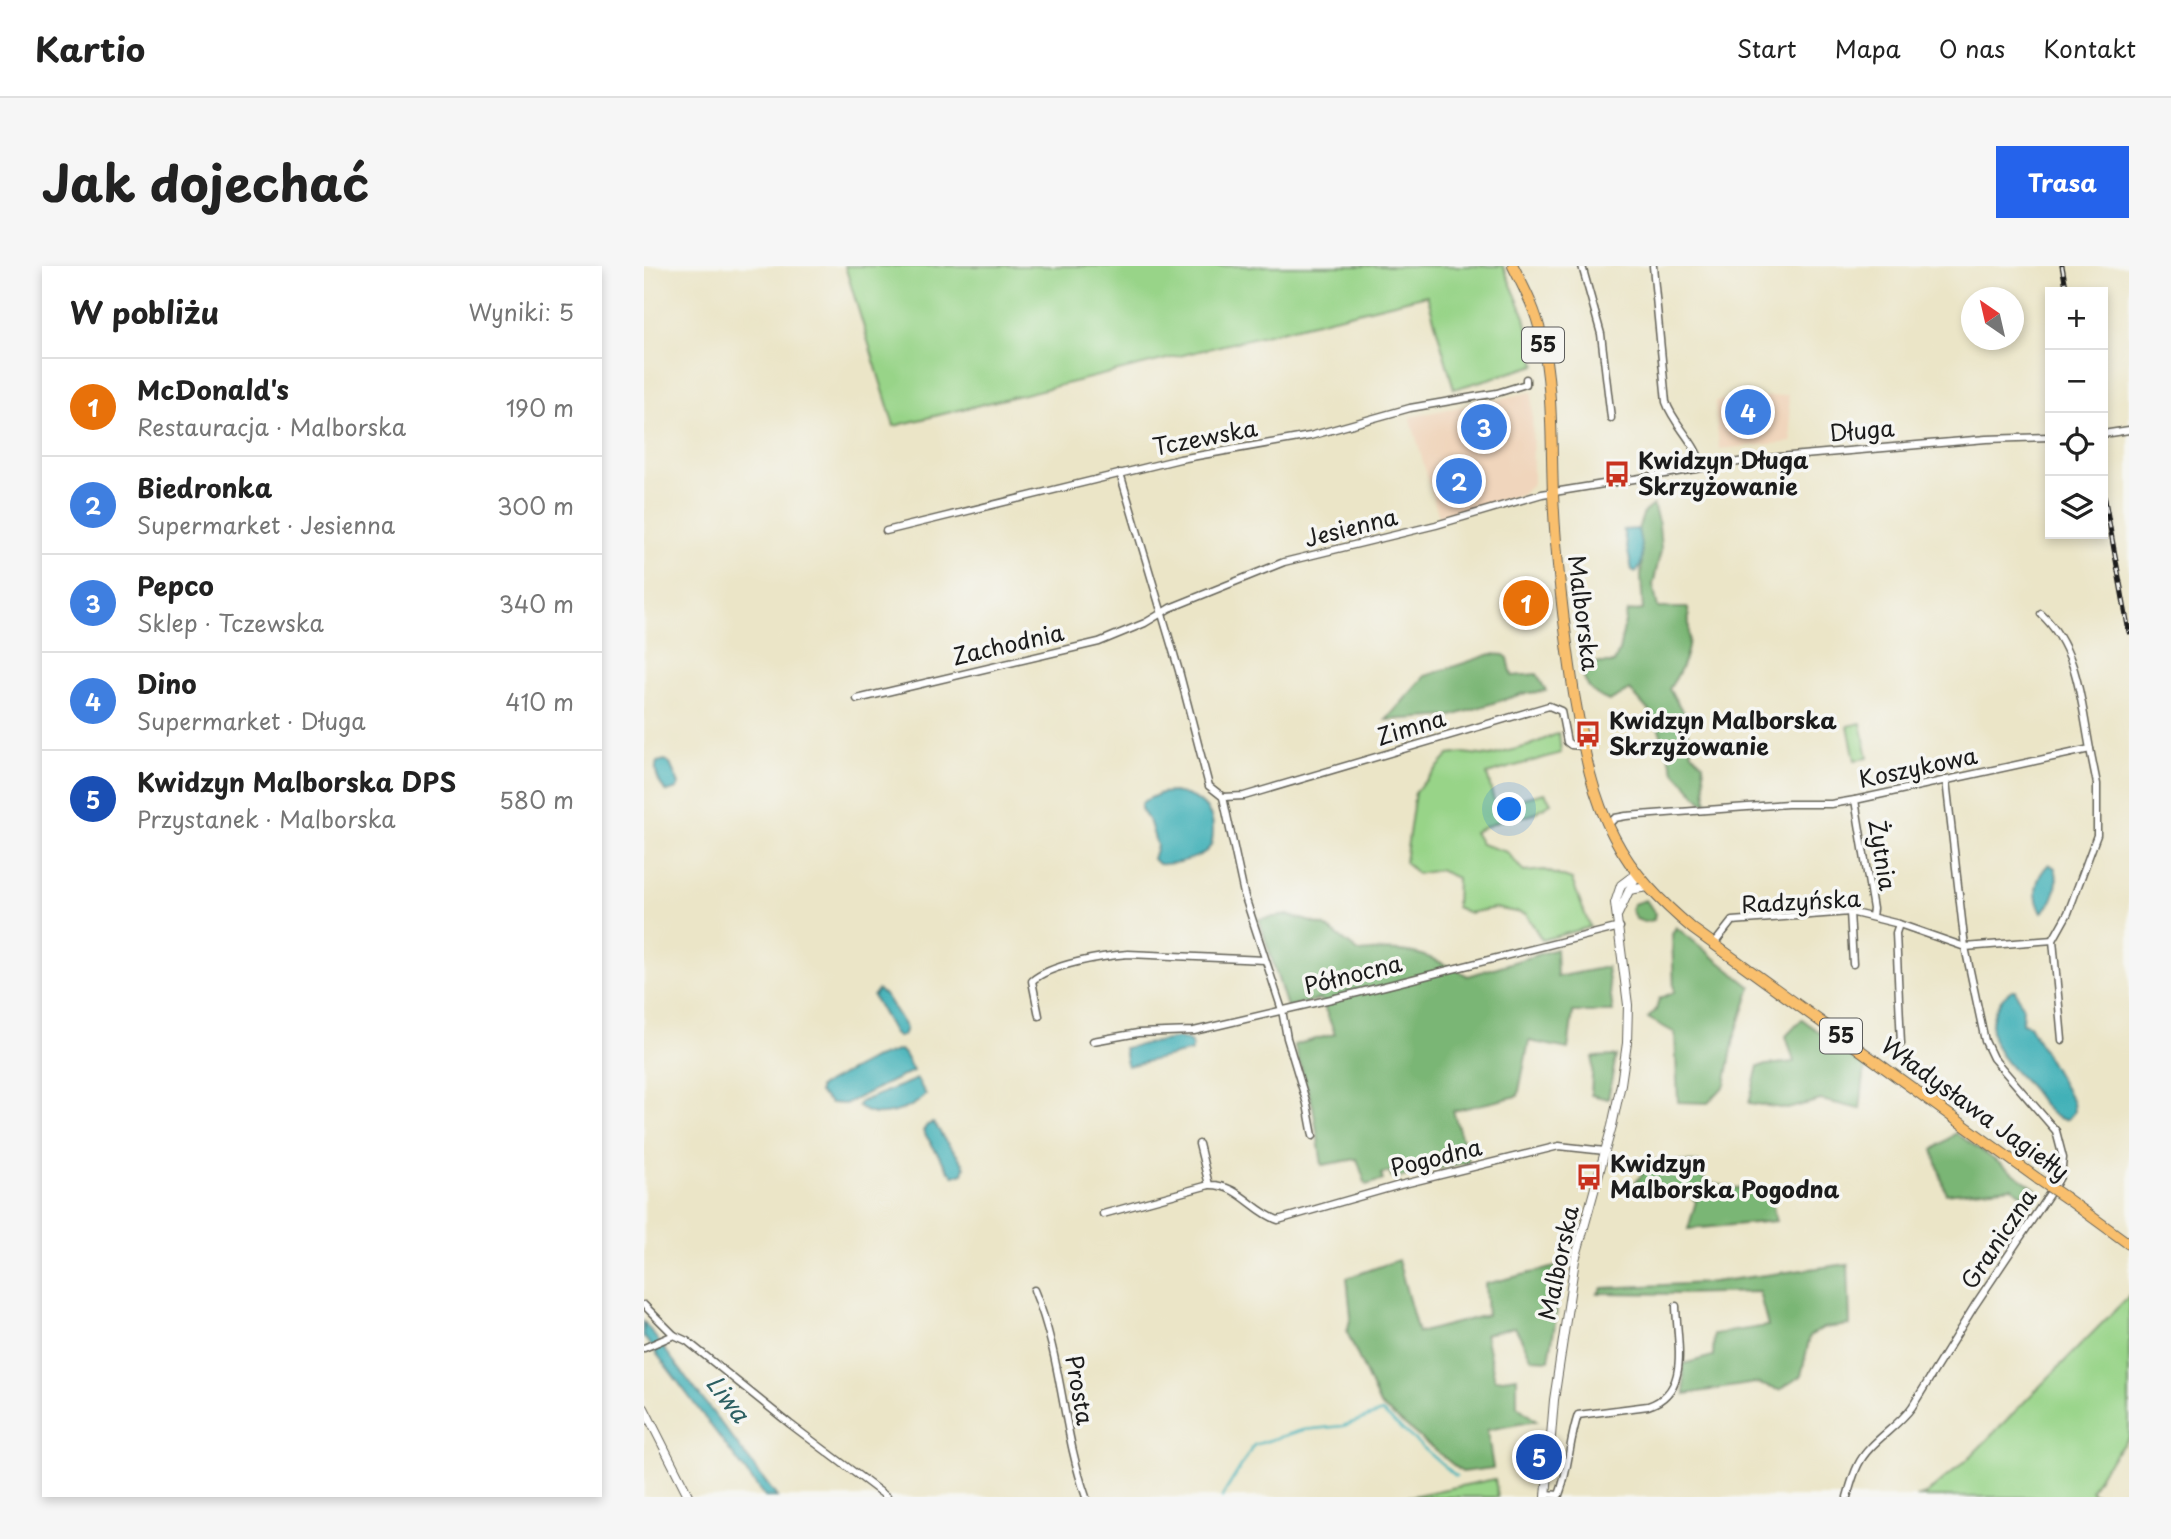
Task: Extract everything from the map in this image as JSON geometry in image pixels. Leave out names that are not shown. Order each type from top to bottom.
[{"type":"main road","name":"Malborska","points":[[1513,266],[1534,310],[1542,335],[1547,374],[1559,586],[1589,777],[1608,825],[1637,873]]},
{"type":"main road","name":"Władysława Jagiełły","points":[[1637,873],[1665,905],[1714,944],[2129,1244]]},
{"type":"street","points":[[1582,266],[1601,334],[1611,418]]},
{"type":"street","points":[[1653,266],[1666,402],[1671,415],[1700,458],[1702,467]]},
{"type":"street","name":"Tczewska","points":[[886,531],[1215,451],[1310,436],[1410,408],[1497,393],[1526,384],[1526,379]]},
{"type":"street","points":[[2108,433],[2129,430]]},
{"type":"street","name":"Długa","points":[[1553,493],[1768,458],[1960,441],[2045,437]]},
{"type":"street","points":[[1121,473],[1209,786],[1223,797],[1244,894],[1282,1010],[1313,1136]]},
{"type":"street","name":"Jesienna","points":[[1162,613],[1283,562],[1553,493]]},
{"type":"street","name":"Zachodnia","points":[[857,699],[1099,642],[1162,613]]},
{"type":"street","points":[[2041,614],[2057,629],[2067,647],[2097,784],[2097,835],[2068,913],[2053,940],[2062,1040]]},
{"type":"street","name":"Zimna","points":[[1223,797],[1244,796],[1549,706],[1561,711],[1567,742],[1576,747],[1583,746]]},
{"type":"street","name":"Koszykowa","points":[[1608,825],[1615,818],[1788,804],[1831,804],[2090,749]]},
{"type":"street","name":"Graniczna","points":[[1847,1497],[1858,1464],[1912,1407],[2061,1175],[2062,1150],[2056,1131],[1988,1051],[1965,947],[1946,780]]},
{"type":"street","name":"Żytnia","points":[[1855,800],[1872,916]]},
{"type":"street","points":[[1618,914],[1637,873]]},
{"type":"street","name":"Malborska","points":[[1546,1495],[1555,1400],[1573,1269],[1605,1151],[1621,1084],[1627,1043],[1628,1005],[1615,903],[1621,885],[1637,873]]},
{"type":"street","points":[[1629,890],[1648,887]]},
{"type":"street","points":[[1850,912],[1853,964]]},
{"type":"street","name":"Radzyńska","points":[[1714,944],[1732,921],[1850,912],[1899,924],[1965,947],[2053,940]]},
{"type":"street","points":[[1899,924],[1896,933],[1901,1044]]},
{"type":"street","name":"Północna","points":[[1093,1041],[1138,1033],[1194,1031],[1620,927]]},
{"type":"street","points":[[1039,1016],[1032,981],[1051,970],[1110,955],[1265,960]]},
{"type":"street","points":[[1103,1213],[1209,1185],[1199,1144]]},
{"type":"street","name":"Pogodna","points":[[1209,1185],[1222,1184],[1278,1220],[1400,1185],[1559,1146],[1605,1151]]},
{"type":"street","name":"Prosta","points":[[1034,1290],[1054,1346],[1065,1419],[1086,1497]]},
{"type":"street","points":[[644,1305],[674,1335],[700,1351],[790,1424],[887,1497]]},
{"type":"street","points":[[1546,1495],[1559,1495],[1567,1476],[1567,1454],[1578,1415],[1648,1406],[1659,1402],[1676,1385],[1676,1306]]},
{"type":"street","points":[[644,1348],[674,1335]]},
{"type":"street","points":[[644,1408],[689,1497]]},
{"type":"shaded area","points":[[1532,392],[1533,483],[1522,495],[1439,517],[1410,417]]},
{"type":"shaded area","points":[[1788,395],[1792,442],[1719,449],[1715,401]]},
{"type":"green space","points":[[845,266],[1503,266],[1525,317],[1536,365],[1454,389],[1427,295],[894,426]]},
{"type":"green space","points":[[1653,505],[1659,525],[1661,550],[1653,585],[1658,608],[1688,608],[1689,631],[1685,660],[1669,689],[1683,712],[1692,753],[1703,764],[1707,807],[1674,771],[1655,718],[1630,690],[1609,701],[1592,691],[1585,682],[1582,670],[1581,663],[1614,663],[1627,612],[1643,610],[1642,555],[1638,529],[1644,512]]},
{"type":"green space","points":[[1491,654],[1508,658],[1512,676],[1537,674],[1546,691],[1522,694],[1452,716],[1386,720],[1425,676]]},
{"type":"green space","points":[[1861,723],[1868,758],[1855,760],[1848,726]]},
{"type":"green space","points":[[1559,733],[1561,753],[1487,774],[1495,805],[1545,793],[1551,803],[1531,815],[1499,821],[1474,832],[1481,844],[1507,852],[1524,872],[1544,870],[1572,880],[1590,927],[1542,940],[1526,914],[1495,908],[1469,913],[1456,907],[1457,878],[1439,870],[1417,874],[1405,862],[1415,792],[1449,755],[1463,753],[1490,756],[1528,746]]},
{"type":"green space","points":[[1646,900],[1655,913],[1654,920],[1644,922],[1636,919],[1631,910],[1633,904]]},
{"type":"green space","points":[[1288,915],[1325,926],[1359,952],[1404,951],[1428,957],[1468,976],[1556,949],[1557,977],[1607,967],[1613,1012],[1573,1012],[1568,1049],[1529,1041],[1518,1096],[1453,1111],[1469,1162],[1392,1179],[1389,1172],[1381,1174],[1383,1180],[1366,1185],[1357,1159],[1322,1165],[1313,1106],[1294,1045],[1335,1034],[1321,999],[1287,1007],[1259,919]]},
{"type":"green space","points":[[1676,927],[1751,987],[1734,1039],[1725,1085],[1708,1103],[1678,1102],[1675,1033],[1648,1018],[1656,1010],[1659,999],[1674,992],[1672,934]]},
{"type":"green space","points":[[1802,1019],[1865,1067],[1860,1109],[1821,1100],[1787,1109],[1749,1103],[1758,1066],[1794,1062],[1786,1036]]},
{"type":"green space","points":[[1616,1056],[1608,1099],[1591,1095],[1593,1057]]},
{"type":"green space","points":[[1956,1133],[2039,1191],[2033,1203],[2012,1187],[1946,1194],[1933,1150]]},
{"type":"green space","points":[[1654,1160],[1700,1163],[1705,1182],[1734,1188],[1769,1187],[1776,1221],[1688,1229],[1696,1201],[1690,1196],[1665,1189],[1643,1192],[1633,1185]]},
{"type":"green space","points":[[1398,1260],[1418,1333],[1487,1315],[1485,1284],[1559,1266],[1556,1318],[1549,1360],[1532,1359],[1515,1327],[1485,1334],[1495,1380],[1517,1377],[1517,1406],[1536,1421],[1487,1430],[1493,1468],[1462,1472],[1380,1405],[1347,1332],[1351,1316],[1347,1278]]},
{"type":"green space","points":[[1848,1264],[1850,1325],[1823,1328],[1810,1336],[1801,1376],[1779,1390],[1755,1383],[1685,1394],[1683,1364],[1713,1356],[1714,1334],[1768,1326],[1759,1292],[1598,1293],[1602,1288],[1705,1283]]},
{"type":"green space","points":[[2129,1296],[2129,1437],[2101,1472],[2091,1490],[2093,1494],[2110,1497],[1916,1497],[1926,1494],[1968,1459]]},
{"type":"green space","points":[[1495,1479],[1498,1497],[1407,1497]]},
{"type":"water","points":[[1638,529],[1642,557],[1636,572],[1632,570],[1623,530]]},
{"type":"water","points":[[665,760],[670,764],[679,784],[677,789],[668,792],[660,783],[656,770],[657,762]]},
{"type":"water","points":[[1173,792],[1196,799],[1207,809],[1212,822],[1212,841],[1206,851],[1193,858],[1158,864],[1153,859],[1157,846],[1141,805],[1161,793]]},
{"type":"water","points":[[2049,864],[2055,868],[2056,886],[2053,898],[2042,912],[2036,887]]},
{"type":"water","points":[[878,990],[885,995],[906,1028],[903,1036],[897,1036],[893,1032],[873,996]]},
{"type":"water","points":[[2015,990],[2023,1008],[2022,1023],[2029,1025],[2073,1102],[2074,1112],[2068,1119],[2050,1113],[2006,1062],[1995,1043],[1992,1022],[1995,1011],[2006,994]]},
{"type":"water","points":[[1178,1038],[1192,1044],[1192,1051],[1127,1066],[1124,1048]]},
{"type":"water","points":[[900,1050],[913,1071],[845,1104],[831,1103],[819,1093],[819,1087],[873,1059]]},
{"type":"water","points":[[917,1079],[926,1095],[902,1110],[874,1114],[858,1106],[860,1102]]},
{"type":"water","points":[[933,1123],[963,1163],[963,1173],[954,1176],[949,1171],[923,1131],[927,1125]]},
{"type":"water","points":[[644,1322],[777,1497],[765,1497],[761,1492],[644,1337]]},
{"type":"waterway","points":[[1222,1497],[1254,1445],[1303,1430],[1343,1426],[1382,1412],[1456,1476]]},
{"type":"railway","points":[[2062,266],[2066,287]]},
{"type":"railway","points":[[2108,516],[2129,632]]},
{"type":"place","name":"Dino","points":[[1748,412]]},
{"type":"place","name":"Pepco","points":[[1484,427]]},
{"type":"place","name":"Kwidzyn Długa Skrzyżowanie","points":[[1617,474]]},
{"type":"place","name":"Biedronka","points":[[1459,481]]},
{"type":"place","name":"McDonald's","points":[[1526,603]]},
{"type":"place","name":"Kwidzyn Malborska Skrzyżowanie","points":[[1588,734]]},
{"type":"place","name":"Kwidzyn Malborska Pogodna","points":[[1589,1177]]},
{"type":"place","name":"Kwidzyn Malborska DPS","points":[[1539,1457]]},
{"type":"water label","name":"Liwa","points":[[727,1399]]}]
